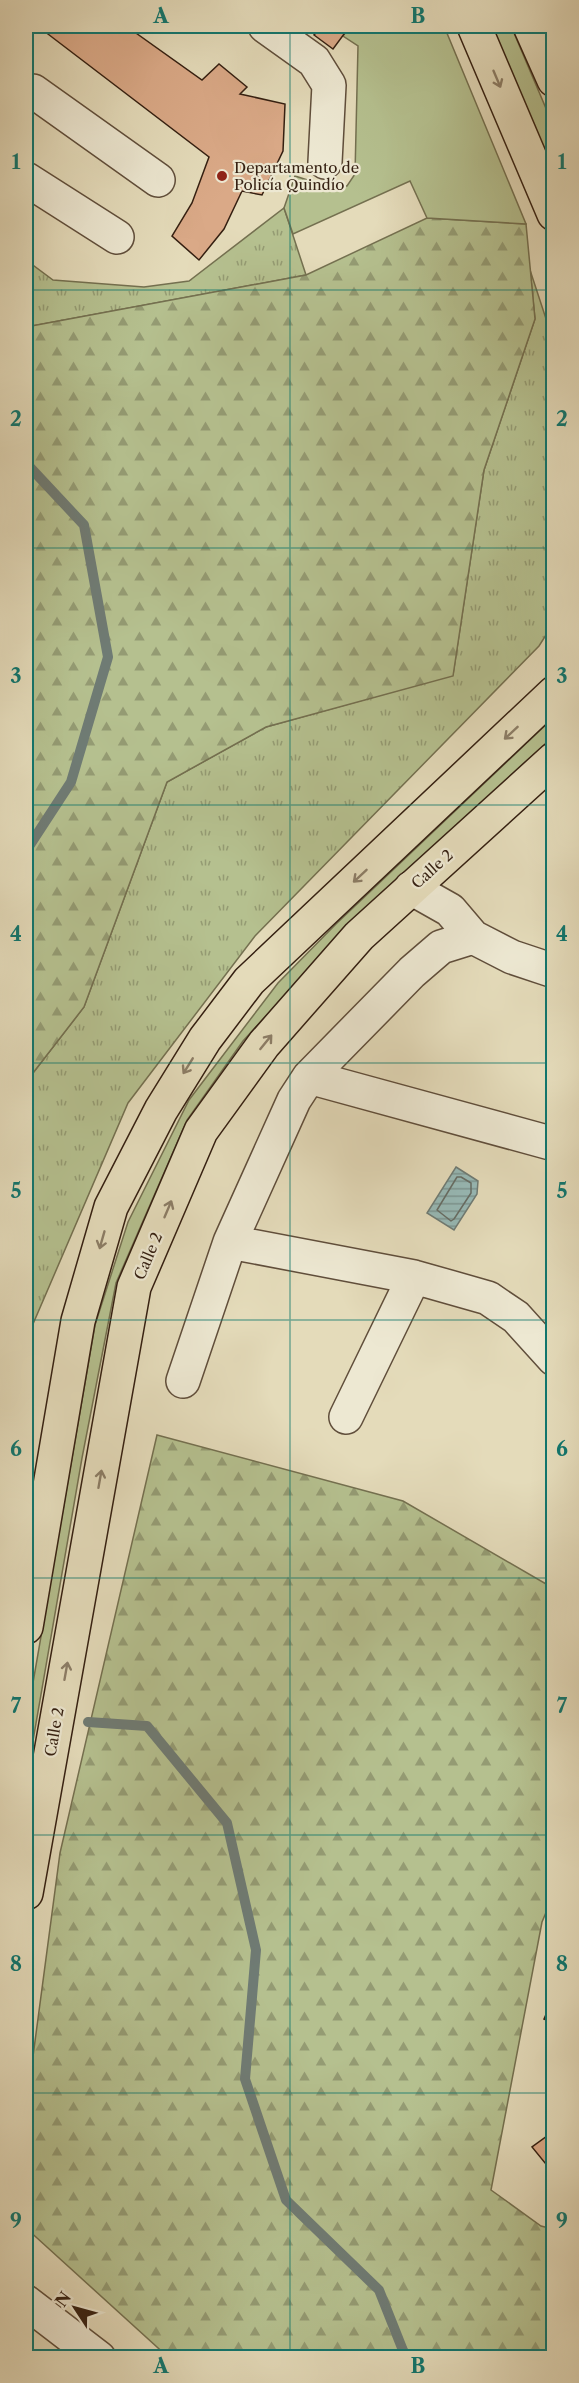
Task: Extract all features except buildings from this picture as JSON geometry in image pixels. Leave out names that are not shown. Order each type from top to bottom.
[{"type":"main road","points":[[474,26],[554,214]]},
{"type":"main road","points":[[530,26],[554,80]]},
{"type":"main road","points":[[26,1628],[78,1321],[111,1208],[161,1110],[205,1039],[249,981],[554,693]]},
{"type":"main road","name":"Calle 2","points":[[26,1893],[134,1287],[201,1131],[264,1044],[359,936],[554,759]]},
{"type":"lane","points":[[283,30],[314,61],[329,85],[325,162]]},
{"type":"lane","points":[[28,87],[158,180]]},
{"type":"lane","points":[[26,179],[117,237]]},
{"type":"lane","points":[[411,888],[450,910],[473,937],[512,957],[554,971]]},
{"type":"lane","points":[[183,1381],[230,1242],[294,1100],[309,1077],[347,1036],[426,959],[441,947],[473,937]]},
{"type":"lane","points":[[309,1077],[554,1144]]},
{"type":"lane","points":[[230,1242],[414,1277],[488,1298],[516,1317],[554,1359]]},
{"type":"lane","points":[[346,1417],[414,1277]]},
{"type":"lane","points":[[26,2302],[99,2358]]},
{"type":"green space","points":[[350,26],[444,26],[526,224],[427,218],[410,181],[293,234],[284,208],[295,176],[323,185],[347,186],[355,174],[358,46],[343,36]]},
{"type":"green space","points":[[490,26],[511,26],[553,125],[553,173]]},
{"type":"green space","points":[[284,208],[306,275],[26,327],[26,260],[53,280],[144,287],[189,281]]},
{"type":"green space","points":[[427,218],[526,224],[535,319],[484,470],[453,676],[266,727],[167,782],[84,1007],[26,1082],[26,327],[306,275]]},
{"type":"green space","points":[[530,270],[553,340],[553,624],[539,646],[255,936],[128,1103],[30,1331],[26,1362],[26,1082],[84,1007],[167,782],[266,727],[453,675],[484,470],[535,319]]},
{"type":"green space","points":[[553,718],[553,737],[341,935],[243,1041],[187,1120],[116,1283],[82,1458],[26,1781],[26,1723],[95,1325],[128,1222],[189,1100],[278,983],[336,924]]},
{"type":"green space","points":[[157,1435],[403,1501],[553,1588],[553,1896],[542,1922],[491,2190],[541,2226],[553,2229],[553,2357],[168,2357],[26,2228],[26,2109],[60,1853]]},
{"type":"water","points":[[456,1167],[478,1181],[477,1194],[454,1230],[427,1213]]},
{"type":"waterway","points":[[26,463],[84,525],[108,657],[71,782],[26,851]]},
{"type":"waterway","points":[[88,1722],[147,1726],[227,1823],[256,1950],[245,2079],[286,2200],[379,2290],[406,2358]]},
{"type":"place","name":"Departamento de Policía Quindío","points":[[222,176]]}]
